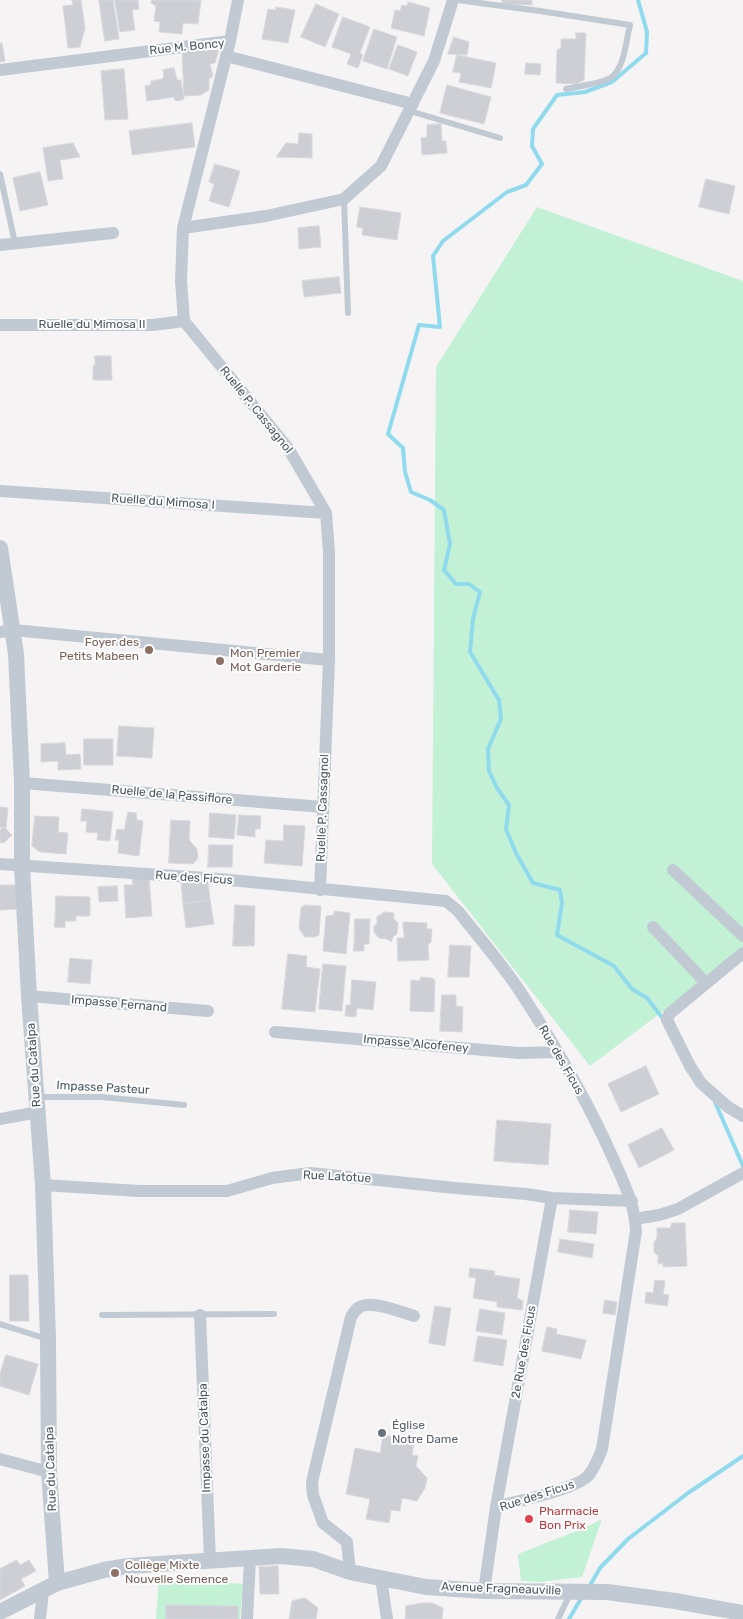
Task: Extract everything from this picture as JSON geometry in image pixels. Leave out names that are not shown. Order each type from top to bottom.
[{"type":"street","points":[[184,321],[181,281],[182,228],[230,41],[238,0]]},
{"type":"street","points":[[182,228],[266,216],[344,199],[381,166],[434,62],[455,0]]},
{"type":"street","name":"Rue M. Boncy","points":[[0,70],[230,41]]},
{"type":"street","name":"Rue M. Boncy","points":[[226,56],[411,107]]},
{"type":"street","points":[[0,245],[113,233]]},
{"type":"street","name":"Ruelle du Mimosa II","points":[[0,325],[153,325],[184,321]]},
{"type":"street","name":"Ruelle P. Cassagnol","points":[[184,321],[288,448],[326,513],[329,552],[329,660],[320,890]]},
{"type":"street","name":"Ruelle du Mimosa I","points":[[0,491],[326,513]]},
{"type":"street","name":"Rue du Catalpa","points":[[0,548],[6,631],[16,654],[22,783],[22,866],[43,1185],[48,1339],[49,1472],[57,1583]]},
{"type":"street","points":[[6,631],[329,660]]},
{"type":"street","name":"Ruelle de la Passiflore","points":[[22,783],[323,807]]},
{"type":"street","name":"Rue des Ficus","points":[[0,864],[220,879],[446,902],[458,911],[522,994],[597,1124],[632,1201],[636,1231],[602,1449],[595,1467],[586,1478],[572,1486],[496,1507],[484,1591]]},
{"type":"street","points":[[673,870],[743,936]]},
{"type":"street","points":[[653,927],[706,983]]},
{"type":"street","points":[[743,953],[669,1014],[667,1023],[701,1083],[728,1107],[743,1116]]},
{"type":"street","name":"Impasse Fernand","points":[[30,996],[208,1011]]},
{"type":"street","name":"Impasse Alcofeney","points":[[275,1032],[519,1054],[557,1052]]},
{"type":"street","points":[[0,1119],[37,1104]]},
{"type":"street","name":"Rue Latotue","points":[[43,1185],[140,1190],[227,1191],[272,1178],[310,1173],[552,1198],[632,1201]]},
{"type":"street","points":[[635,1219],[659,1215],[678,1209],[742,1174]]},
{"type":"street","name":"2e Rue des Ficus","points":[[496,1507],[552,1198]]},
{"type":"street","points":[[350,1572],[347,1542],[322,1523],[313,1495],[312,1482],[351,1317],[356,1309],[371,1304],[414,1316]]},
{"type":"street","name":"Impasse du Catalpa","points":[[200,1315],[210,1560]]},
{"type":"street","points":[[0,1459],[49,1472]]},
{"type":"street","name":"Avenue Fragneauville","points":[[0,1612],[57,1583],[104,1570],[128,1566],[281,1556],[313,1559],[350,1572],[426,1587],[484,1591],[607,1592],[743,1613]]},
{"type":"street","points":[[247,1619],[250,1559]]},
{"type":"street","points":[[381,1578],[387,1619]]},
{"type":"street","points":[[40,1619],[43,1591]]},
{"type":"lane","points":[[455,0],[630,25],[619,66],[612,77],[596,83],[566,89]]},
{"type":"lane","points":[[411,107],[500,138]]},
{"type":"lane","points":[[0,174],[15,243]]},
{"type":"lane","points":[[344,199],[348,313]]},
{"type":"lane","name":"Impasse Pasteur","points":[[37,1104],[102,1097],[184,1105]]},
{"type":"lane","points":[[102,1315],[274,1314]]},
{"type":"lane","points":[[0,1324],[48,1339]]},
{"type":"lane","points":[[558,1619],[575,1591]]},
{"type":"green space","points":[[537,207],[743,281],[743,951],[590,1066],[432,864],[436,367]]},
{"type":"green space","points":[[602,1519],[582,1577],[539,1582],[521,1581],[518,1554]]},
{"type":"green space","points":[[159,1578],[243,1584],[240,1619],[156,1619]]},
{"type":"building","points":[[72,0],[81,0],[85,28],[80,47],[68,48],[63,6],[73,5]]},
{"type":"building","points":[[99,0],[113,0],[119,39],[105,41]]},
{"type":"building","points":[[115,0],[138,0],[139,9],[132,10],[135,30],[120,32]]},
{"type":"building","points":[[152,0],[201,0],[198,24],[183,23],[182,34],[159,32],[160,22],[154,21],[156,6],[151,3]]},
{"type":"building","points":[[502,0],[532,0],[532,5],[505,4]]},
{"type":"building","points":[[408,2],[430,8],[424,36],[391,28],[395,10],[400,11],[402,5],[407,6]]},
{"type":"building","points":[[316,4],[339,14],[325,47],[301,37]]},
{"type":"building","points":[[276,7],[295,10],[288,43],[262,39],[268,9],[276,10]]},
{"type":"building","points":[[343,17],[370,27],[360,53],[363,55],[358,68],[347,64],[351,54],[332,47]]},
{"type":"building","points":[[374,29],[397,37],[387,69],[363,61]]},
{"type":"building","points":[[576,33],[586,33],[584,80],[576,84],[556,83],[557,50],[561,48],[561,39],[576,39]]},
{"type":"building","points":[[454,37],[469,42],[467,55],[448,54]]},
{"type":"building","points":[[0,43],[2,43],[5,61],[0,62]]},
{"type":"building","points":[[398,45],[417,52],[408,76],[389,69]]},
{"type":"building","points":[[219,49],[215,63],[210,64],[213,76],[209,79],[209,90],[201,95],[184,96],[182,51]]},
{"type":"building","points":[[457,55],[496,63],[491,88],[459,82],[461,73],[453,72]]},
{"type":"building","points":[[526,63],[541,64],[540,75],[525,74]]},
{"type":"building","points":[[174,68],[177,80],[181,80],[184,99],[178,101],[174,97],[147,101],[145,86],[151,85],[151,81],[162,79],[164,76],[163,70]]},
{"type":"building","points":[[124,69],[128,119],[105,120],[101,71]]},
{"type":"building","points":[[447,85],[491,97],[484,124],[440,113]]},
{"type":"building","points":[[192,123],[195,147],[132,155],[129,131]]},
{"type":"building","points":[[441,124],[442,141],[446,141],[447,153],[422,155],[421,138],[427,137],[427,125]]},
{"type":"building","points":[[299,133],[312,134],[312,158],[276,157],[286,143],[298,144]]},
{"type":"building","points":[[73,143],[80,157],[60,160],[63,179],[48,181],[43,148]]},
{"type":"building","points":[[215,164],[240,171],[229,207],[209,201],[214,184],[209,182]]},
{"type":"building","points":[[40,172],[48,205],[20,211],[13,178]]},
{"type":"building","points":[[706,179],[735,186],[729,214],[699,207]]},
{"type":"building","points":[[360,207],[401,213],[397,240],[362,235],[363,228],[357,227]]},
{"type":"building","points":[[319,226],[321,247],[299,249],[298,228]]},
{"type":"building","points":[[339,277],[341,293],[304,297],[302,281]]},
{"type":"building","points":[[95,356],[111,356],[112,380],[93,380]]},
{"type":"building","points":[[119,726],[154,728],[152,758],[117,756]]},
{"type":"building","points":[[84,739],[113,739],[113,765],[84,765]]},
{"type":"building","points":[[65,743],[66,755],[80,754],[81,769],[58,770],[58,761],[41,762],[41,744]]},
{"type":"building","points":[[0,807],[8,808],[6,828],[0,827]]},
{"type":"building","points":[[82,809],[113,812],[110,841],[97,840],[98,833],[86,832],[87,821],[81,821]]},
{"type":"building","points":[[128,812],[136,813],[137,820],[143,821],[139,856],[118,853],[119,840],[115,840],[117,829],[124,830]]},
{"type":"building","points":[[210,813],[236,815],[234,839],[209,837]]},
{"type":"building","points":[[239,815],[261,816],[260,829],[255,829],[255,837],[237,835]]},
{"type":"building","points":[[35,816],[59,817],[58,832],[68,833],[66,854],[40,852],[32,846]]},
{"type":"building","points":[[171,820],[190,821],[189,840],[197,849],[198,858],[193,864],[169,863]]},
{"type":"building","points":[[284,825],[305,826],[302,866],[264,863],[266,840],[283,841]]},
{"type":"building","points":[[4,827],[12,835],[5,842],[0,843],[0,830]]},
{"type":"building","points":[[209,845],[233,845],[232,867],[208,867]]},
{"type":"building","points":[[149,878],[152,916],[126,918],[124,885],[133,885],[132,879]]},
{"type":"building","points":[[208,880],[210,900],[183,904],[181,882]]},
{"type":"building","points":[[0,885],[17,885],[18,909],[0,910]]},
{"type":"building","points":[[117,886],[118,901],[99,902],[98,887]]},
{"type":"building","points":[[56,896],[90,897],[90,916],[76,916],[76,921],[65,921],[65,928],[55,927]]},
{"type":"building","points":[[210,900],[214,924],[186,928],[183,904]]},
{"type":"building","points":[[235,905],[255,906],[254,946],[233,946]]},
{"type":"building","points":[[305,905],[321,906],[319,935],[314,937],[305,937],[299,929],[301,908]]},
{"type":"building","points":[[335,911],[350,913],[346,954],[323,951],[326,916],[333,915]]},
{"type":"building","points":[[385,912],[394,913],[394,919],[398,923],[397,934],[391,942],[387,939],[379,938],[374,932],[377,917]]},
{"type":"building","points":[[355,919],[370,919],[369,944],[364,944],[364,951],[354,951]]},
{"type":"building","points":[[403,922],[427,923],[427,929],[432,929],[431,942],[428,945],[429,960],[398,961],[397,938],[404,938]]},
{"type":"building","points":[[450,945],[471,946],[469,977],[448,977]]},
{"type":"building","points":[[288,954],[307,956],[306,967],[320,969],[315,1012],[282,1009]]},
{"type":"building","points":[[70,958],[92,960],[90,984],[68,982]]},
{"type":"building","points":[[323,964],[346,966],[342,1011],[319,1009]]},
{"type":"building","points":[[421,977],[435,980],[434,1012],[410,1011],[411,980],[419,981]]},
{"type":"building","points":[[352,980],[376,982],[373,1010],[357,1008],[356,1017],[345,1016],[346,1005],[350,1005]]},
{"type":"building","points":[[442,995],[456,995],[456,1006],[463,1007],[462,1032],[440,1031]]},
{"type":"building","points":[[646,1066],[659,1094],[621,1112],[608,1084]]},
{"type":"building","points":[[497,1120],[551,1124],[548,1165],[494,1161]]},
{"type":"building","points":[[662,1128],[674,1150],[639,1168],[628,1145]]},
{"type":"building","points":[[570,1210],[598,1212],[596,1234],[568,1232]]},
{"type":"building","points":[[672,1223],[685,1223],[687,1266],[663,1267],[663,1263],[658,1264],[658,1256],[654,1252],[657,1228],[670,1228]]},
{"type":"building","points":[[560,1239],[594,1244],[592,1258],[558,1252]]},
{"type":"building","points":[[470,1268],[495,1271],[494,1275],[520,1279],[517,1298],[523,1301],[522,1310],[497,1307],[497,1302],[473,1298],[476,1278],[469,1277]]},
{"type":"building","points":[[10,1275],[28,1275],[29,1321],[10,1321]]},
{"type":"building","points":[[655,1280],[665,1281],[663,1294],[669,1295],[667,1306],[645,1303],[646,1292],[653,1293]]},
{"type":"building","points":[[605,1300],[617,1302],[615,1315],[603,1313]]},
{"type":"building","points":[[435,1306],[451,1308],[445,1346],[429,1343]]},
{"type":"building","points":[[480,1309],[505,1313],[502,1335],[476,1331]]},
{"type":"building","points":[[547,1327],[557,1329],[556,1334],[586,1340],[581,1359],[542,1351]]},
{"type":"building","points":[[478,1336],[507,1340],[503,1366],[474,1361]]},
{"type":"building","points":[[6,1355],[38,1364],[29,1395],[0,1386],[0,1374]]},
{"type":"building","points":[[383,1435],[414,1441],[412,1455],[418,1456],[416,1466],[427,1478],[425,1488],[417,1501],[402,1498],[400,1511],[391,1510],[389,1523],[366,1519],[370,1499],[346,1494],[355,1448],[380,1453]]},
{"type":"building","points":[[17,1560],[20,1565],[29,1560],[36,1571],[21,1579],[25,1586],[0,1600],[0,1569]]},
{"type":"building","points":[[278,1566],[279,1594],[260,1594],[259,1567]]},
{"type":"building","points":[[305,1598],[318,1608],[316,1619],[289,1619],[292,1601]]},
{"type":"building","points":[[432,1603],[443,1608],[442,1619],[405,1619],[406,1606]]},
{"type":"building","points":[[166,1605],[238,1606],[238,1619],[166,1619]]},
{"type":"waterway","points":[[638,0],[647,32],[646,53],[612,82],[585,92],[557,95],[533,129],[532,146],[542,164],[526,185],[507,192],[443,241],[433,256],[440,327],[419,325],[388,434],[403,448],[405,472],[411,492],[430,500],[444,510],[450,544],[444,570],[456,584],[469,584],[480,592],[473,619],[470,652],[499,700],[501,719],[488,749],[489,771],[497,788],[509,805],[506,829],[516,853],[533,883],[560,890],[562,903],[557,935],[614,966],[632,989],[647,998],[664,1020]]},
{"type":"waterway","points":[[715,1102],[743,1166]]},
{"type":"waterway","points":[[589,1587],[600,1568],[628,1539],[688,1493],[743,1456]]},
{"type":"waterway","points":[[569,1619],[582,1597]]},
{"type":"place","name":"Foyer des Petits Mabeen","points":[[149,650]]},
{"type":"place","name":"Mon Premier Mot Garderie","points":[[220,661]]},
{"type":"place","name":"Église Notre Dame","points":[[382,1433]]},
{"type":"place","name":"Pharmacie Bon Prix","points":[[529,1519]]},
{"type":"place","name":"Collège Mixte Nouvelle Semence","points":[[115,1573]]}]
